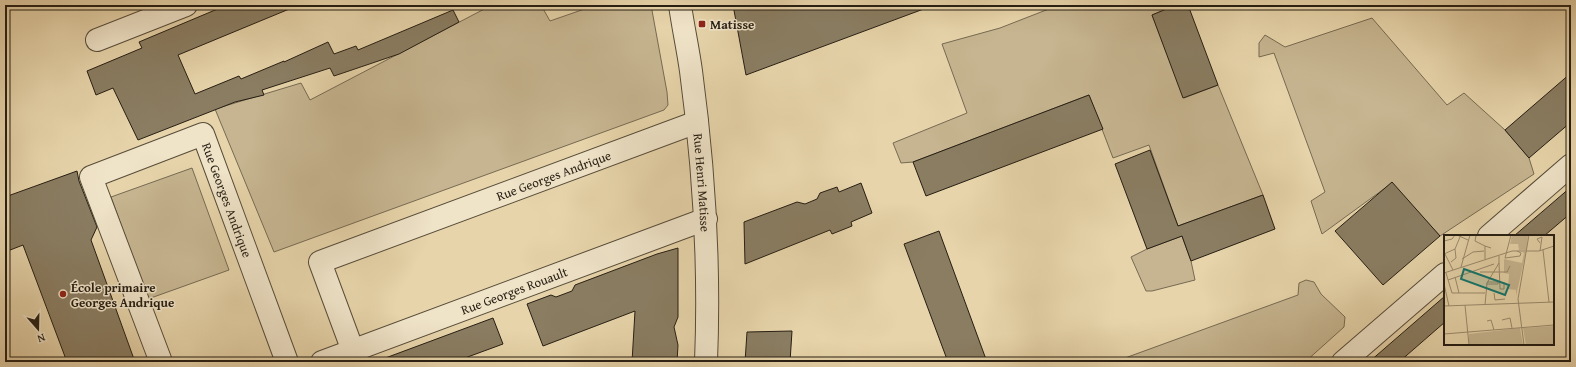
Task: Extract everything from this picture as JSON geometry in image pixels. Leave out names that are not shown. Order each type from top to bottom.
[{"type":"street","points":[[96,40],[148,12],[186,5]]},
{"type":"street","name":"Rue Henri Matisse","points":[[680,5],[691,70],[706,219],[708,291],[706,362]]},
{"type":"street","name":"Rue Georges Andrique","points":[[353,351],[320,262],[697,122]]},
{"type":"street","name":"Rue Georges Andrique","points":[[161,362],[91,177],[203,134],[287,362]]},
{"type":"street","points":[[1490,235],[1571,165]]},
{"type":"street","name":"Rue Georges Rouault","points":[[322,362],[706,219]]},
{"type":"street","points":[[1343,362],[1444,275]]},
{"type":"shaded area","points":[[492,5],[541,5],[550,21],[596,5],[651,5],[668,105],[664,110],[274,252],[215,109],[301,83],[310,100]]},
{"type":"shaded area","points":[[1059,5],[1088,5],[1090,9],[1089,5],[1176,5],[1152,15],[1184,98],[1218,85],[1263,195],[1178,226],[1149,145],[1113,158],[1089,95],[913,162],[901,163],[893,143],[967,113],[942,44],[1000,28]]},
{"type":"shaded area","points":[[1372,18],[1447,105],[1464,93],[1505,130],[1529,158],[1534,174],[1440,236],[1392,183],[1322,234],[1311,201],[1325,192],[1274,53],[1259,57],[1259,43],[1265,35],[1285,47]]},
{"type":"shaded area","points":[[192,168],[229,270],[148,299],[111,197]]},
{"type":"shaded area","points":[[1182,236],[1191,261],[1195,280],[1152,291],[1146,291],[1131,257],[1147,249]]},
{"type":"shaded area","points":[[1306,280],[1314,282],[1321,294],[1345,317],[1344,327],[1305,362],[1114,362],[1298,295],[1299,283]]},
{"type":"building","points":[[227,5],[299,5],[178,55],[195,94],[239,76],[241,79],[328,42],[334,54],[356,46],[358,50],[453,10],[459,22],[399,54],[334,76],[330,68],[262,90],[264,95],[235,102],[138,140],[113,88],[96,95],[87,71],[142,48],[139,42]]},
{"type":"building","points":[[733,5],[928,5],[929,7],[746,75]]},
{"type":"building","points":[[1176,5],[1188,5],[1218,85],[1183,98],[1152,15]]},
{"type":"building","points":[[1571,73],[1571,122],[1529,158],[1505,130]]},
{"type":"building","points":[[1089,95],[1103,129],[926,196],[913,162]]},
{"type":"building","points":[[1150,150],[1178,226],[1263,195],[1275,229],[1191,261],[1182,236],[1147,249],[1115,164]]},
{"type":"building","name":"École primaire Georges Andrique","points":[[77,171],[79,181],[97,227],[91,240],[135,362],[67,362],[23,245],[5,252],[5,197]]},
{"type":"building","points":[[1392,182],[1440,236],[1383,285],[1335,231]]},
{"type":"building","points":[[861,183],[872,213],[851,222],[852,226],[832,234],[830,230],[745,264],[744,222],[797,202],[805,204],[817,199],[820,193],[837,187],[839,192]]},
{"type":"building","points":[[1571,187],[1571,213],[1545,235],[1515,235]]},
{"type":"building","points":[[939,231],[987,362],[948,362],[904,244]]},
{"type":"building","points":[[678,248],[678,317],[674,327],[678,345],[677,362],[632,362],[635,311],[543,346],[527,304],[551,295],[556,297],[572,291],[575,285],[657,254]]},
{"type":"building","points":[[1444,297],[1444,323],[1399,362],[1369,362]]},
{"type":"building","points":[[493,318],[503,344],[454,362],[381,362],[380,360]]},
{"type":"building","points":[[792,331],[790,362],[745,362],[747,332]]},
{"type":"place","name":"Matisse","points":[[702,24]]},
{"type":"place","name":"École primaire Georges Andrique","points":[[63,294]]}]
